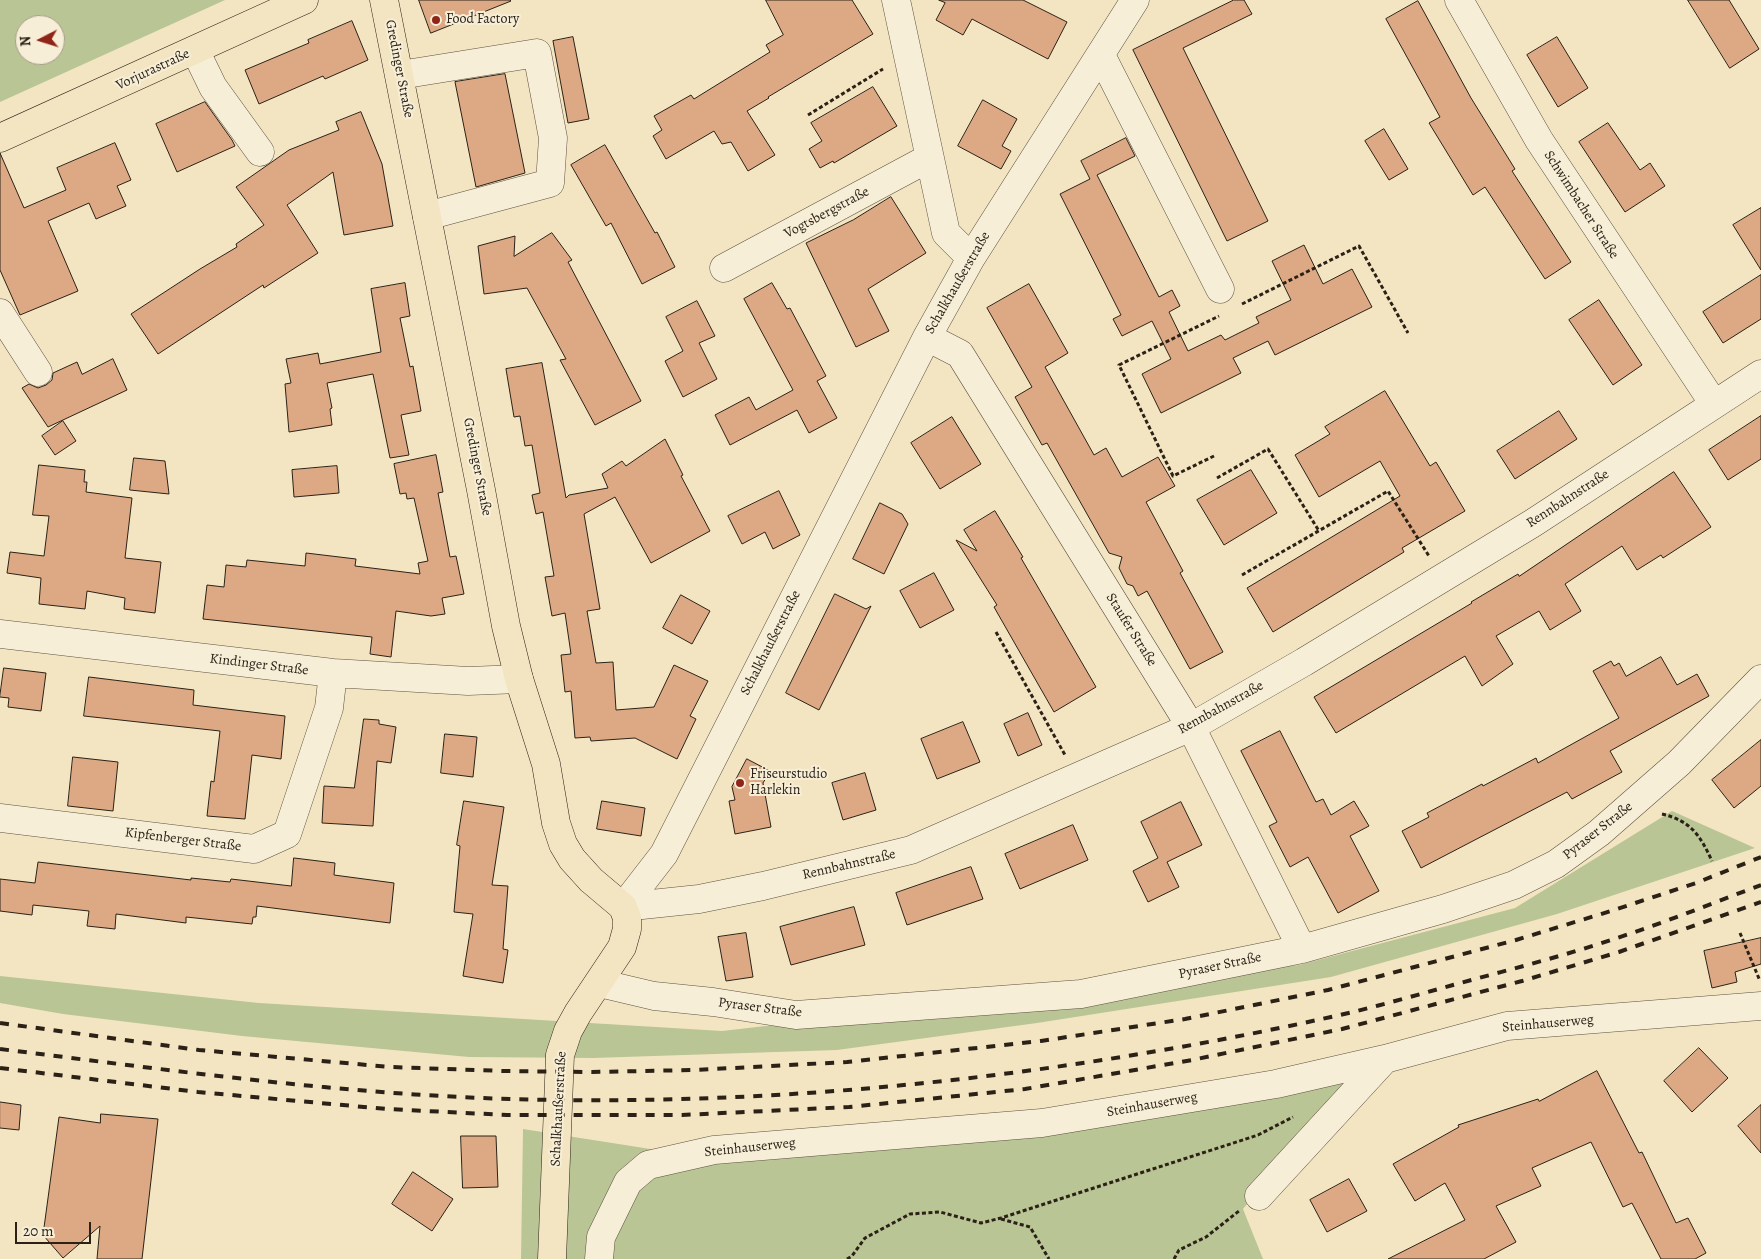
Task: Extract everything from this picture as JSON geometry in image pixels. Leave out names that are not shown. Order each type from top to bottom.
[{"type":"main road","name":"Vorjurastraße","points":[[0,138],[304,0]]},
{"type":"main road","name":"Gredinger Straße","points":[[384,0],[506,626],[519,679],[546,764],[556,822],[563,844],[572,860],[591,880],[623,907]]},
{"type":"main road","name":"Schalkhaußerstraße","points":[[552,1259],[560,1054],[568,1032],[578,1013],[622,947],[627,929],[627,918],[623,907]]},
{"type":"street","points":[[896,0],[946,233],[971,258]]},
{"type":"street","name":"Schalkhaußerstraße","points":[[623,907],[664,854],[927,337],[971,258],[1135,0]]},
{"type":"street","name":"Schwimbacher Straße","points":[[1459,0],[1539,140],[1714,404]]},
{"type":"street","points":[[195,50],[213,87],[260,152]]},
{"type":"street","points":[[400,75],[537,53],[553,138],[550,183],[427,216]]},
{"type":"street","points":[[1101,55],[1220,289]]},
{"type":"street","name":"Vogtsbergstraße","points":[[724,268],[929,158]]},
{"type":"street","points":[[0,313],[38,372]]},
{"type":"street","name":"Staufer Straße","points":[[927,337],[960,354],[1191,727],[1302,949]]},
{"type":"street","name":"Rennbahnstraße","points":[[623,907],[708,897],[763,886],[911,850],[1191,727],[1304,662],[1533,523],[1761,374]]},
{"type":"street","name":"Kindinger Straße","points":[[0,634],[333,674],[468,682],[519,679]]},
{"type":"street","name":"Kipfenberger Straße","points":[[0,818],[254,849],[287,834],[329,708],[333,674]]},
{"type":"street","name":"Pyraser Straße","points":[[599,983],[654,996],[713,1002],[796,1015],[1081,994],[1302,949],[1442,909],[1514,885],[1556,864],[1599,833],[1679,763],[1761,679]]},
{"type":"street","name":"Steinhauserweg","points":[[599,1259],[601,1237],[628,1182],[648,1164],[714,1150],[1042,1123],[1276,1084],[1385,1059],[1507,1026],[1761,1006]]},
{"type":"street","points":[[1259,1196],[1385,1059]]},
{"type":"path","points":[[808,115],[907,54]]},
{"type":"path","points":[[1359,246],[1408,332]]},
{"type":"path","points":[[1119,365],[1173,476],[1214,456]]},
{"type":"path","points":[[1217,478],[1268,449],[1319,531]]},
{"type":"path","points":[[1242,576],[1388,490],[1442,578]]},
{"type":"path","points":[[996,632],[1077,777]]},
{"type":"path","points":[[1630,806],[1674,817],[1695,830],[1712,861]]},
{"type":"path","points":[[1740,933],[1761,982]]},
{"type":"path","points":[[847,1259],[852,1256],[865,1238],[910,1214],[940,1212],[982,1223],[1258,1135],[1301,1113]]},
{"type":"path","points":[[1174,1259],[1180,1250],[1206,1237],[1259,1196]]},
{"type":"path","points":[[1001,1218],[1030,1227],[1049,1259]]},
{"type":"green space","points":[[0,0],[225,0],[0,102]]},
{"type":"green space","points":[[1672,811],[1755,848],[1557,914],[1331,977],[1037,1023],[837,1050],[593,1058],[469,1057],[242,1036],[63,1014],[0,1003],[0,976],[259,1003],[722,1031],[1299,965],[1515,908]]},
{"type":"green space","points":[[1354,1071],[1243,1209],[1263,1259],[521,1259],[523,1129],[663,1151],[947,1129]]},
{"type":"building","points":[[419,0],[510,0],[511,1],[431,33]]},
{"type":"building","points":[[766,0],[852,0],[873,34],[747,111],[775,155],[748,171],[731,142],[722,144],[714,131],[666,159],[653,136],[662,130],[654,116],[691,95],[694,99],[770,52],[766,45],[783,35]]},
{"type":"building","points":[[939,0],[1023,0],[1067,22],[1048,59],[972,19],[963,35],[936,20],[945,3]]},
{"type":"building","points":[[1234,0],[1244,0],[1252,14],[1183,48],[1268,221],[1227,241],[1133,50]]},
{"type":"building","points":[[1688,0],[1729,0],[1759,49],[1730,68]]},
{"type":"building","points":[[1418,1],[1471,98],[1515,169],[1512,171],[1571,262],[1545,279],[1485,187],[1473,195],[1429,123],[1440,117],[1386,19]]},
{"type":"building","points":[[352,21],[368,60],[325,79],[323,76],[259,104],[245,70],[309,43],[308,40]]},
{"type":"building","points":[[573,37],[589,119],[568,123],[553,41]]},
{"type":"building","points":[[1557,37],[1588,88],[1558,107],[1527,55]]},
{"type":"building","points":[[505,74],[525,173],[476,187],[455,82]]},
{"type":"building","points":[[873,87],[897,126],[834,163],[833,161],[820,168],[809,149],[822,141],[811,123]]},
{"type":"building","points":[[983,100],[1017,119],[1002,146],[1011,151],[1001,169],[958,146]]},
{"type":"building","points":[[205,102],[235,146],[177,172],[156,124]]},
{"type":"building","points":[[361,112],[382,164],[393,226],[344,235],[333,172],[287,205],[318,253],[264,288],[263,285],[158,354],[131,314],[237,247],[236,244],[264,225],[236,187],[289,150],[339,130],[336,122]]},
{"type":"building","points":[[1608,123],[1640,170],[1650,163],[1665,186],[1625,212],[1579,142]]},
{"type":"building","points":[[1384,129],[1408,169],[1389,180],[1365,141]]},
{"type":"building","points":[[1126,138],[1135,156],[1097,175],[1159,297],[1172,290],[1180,306],[1169,312],[1188,351],[1221,335],[1225,340],[1259,323],[1256,317],[1291,300],[1272,261],[1304,245],[1323,284],[1352,269],[1372,307],[1275,355],[1268,341],[1233,358],[1241,373],[1161,413],[1142,374],[1171,359],[1152,321],[1122,336],[1113,319],[1121,315],[1060,194],[1090,179],[1081,161]]},
{"type":"building","points":[[115,143],[131,180],[117,186],[126,206],[96,219],[89,203],[48,221],[78,291],[20,315],[0,270],[0,153],[24,208],[66,190],[57,168]]},
{"type":"building","points":[[605,145],[655,233],[657,232],[675,267],[642,284],[611,223],[606,226],[571,165]]},
{"type":"building","points":[[891,197],[926,253],[868,289],[889,331],[856,347],[806,243],[853,220]]},
{"type":"building","points":[[1761,208],[1761,270],[1733,225]]},
{"type":"building","points":[[552,233],[572,260],[568,262],[641,401],[595,425],[560,360],[566,359],[527,288],[484,294],[478,246],[515,236],[514,256]]},
{"type":"building","points":[[1761,275],[1761,319],[1723,343],[1703,312]]},
{"type":"building","points":[[405,283],[410,316],[400,318],[410,367],[413,366],[421,411],[401,415],[409,455],[390,458],[373,374],[327,383],[332,408],[330,409],[332,425],[289,432],[285,384],[291,383],[286,359],[318,353],[320,364],[381,352],[371,289]]},
{"type":"building","points":[[772,283],[787,309],[790,308],[826,376],[817,381],[837,418],[809,433],[797,410],[730,445],[715,415],[749,397],[756,410],[793,390],[744,299]]},
{"type":"building","points":[[1029,284],[1068,353],[1045,367],[1094,455],[1106,448],[1122,477],[1158,457],[1175,486],[1146,502],[1183,571],[1180,573],[1223,652],[1190,669],[1147,591],[1138,596],[1133,586],[1127,584],[1119,568],[1122,557],[1109,553],[1047,443],[1042,445],[1015,397],[1032,387],[987,308]]},
{"type":"building","points":[[1599,300],[1642,365],[1613,385],[1569,320]]},
{"type":"building","points":[[697,301],[715,336],[699,343],[717,379],[683,397],[665,361],[683,351],[666,317]]},
{"type":"building","points":[[113,359],[127,390],[48,427],[22,388],[29,384],[38,388],[46,385],[52,380],[53,373],[77,362],[82,374]]},
{"type":"building","points":[[542,363],[566,498],[569,495],[608,488],[602,474],[622,461],[626,466],[665,439],[683,475],[681,476],[710,531],[651,563],[615,497],[584,514],[600,609],[587,611],[596,663],[613,662],[616,710],[654,707],[674,665],[708,681],[690,716],[696,719],[677,759],[635,738],[591,741],[590,737],[575,738],[571,691],[565,692],[561,655],[571,654],[565,613],[552,616],[545,577],[554,576],[543,512],[536,514],[532,495],[540,493],[532,445],[525,446],[520,416],[514,417],[506,369]]},
{"type":"building","points":[[1385,391],[1430,466],[1436,462],[1465,511],[1402,548],[1404,552],[1273,632],[1247,588],[1400,496],[1380,461],[1319,497],[1295,455],[1330,434],[1325,427]]},
{"type":"building","points":[[1559,411],[1577,439],[1515,479],[1497,451]]},
{"type":"building","points":[[1761,416],[1761,459],[1728,480],[1709,450]]},
{"type":"building","points":[[952,417],[981,464],[940,489],[911,443]]},
{"type":"building","points":[[63,421],[76,441],[55,455],[42,436]]},
{"type":"building","points":[[436,455],[443,492],[438,493],[450,557],[456,556],[464,594],[442,598],[445,614],[431,616],[396,611],[391,657],[370,654],[372,637],[203,619],[207,585],[224,587],[226,565],[246,567],[247,560],[305,566],[306,553],[356,559],[355,566],[420,574],[418,563],[428,561],[414,498],[407,499],[406,493],[400,494],[394,464]]},
{"type":"building","points":[[134,458],[165,461],[169,494],[130,490]]},
{"type":"building","points":[[39,465],[85,470],[84,482],[87,482],[86,492],[132,498],[125,558],[161,562],[155,613],[124,609],[125,598],[87,591],[85,609],[39,604],[41,578],[7,573],[10,552],[44,556],[49,516],[33,515]]},
{"type":"building","points":[[337,466],[339,493],[294,497],[292,470]]},
{"type":"building","points":[[1251,470],[1277,513],[1224,545],[1197,500]]},
{"type":"building","points":[[1674,472],[1711,527],[1663,558],[1661,555],[1637,570],[1622,546],[1565,584],[1581,611],[1550,630],[1539,611],[1496,636],[1513,664],[1482,686],[1465,656],[1336,733],[1314,697],[1518,574],[1519,576]]},
{"type":"building","points":[[779,491],[800,535],[773,549],[765,532],[742,544],[728,516]]},
{"type":"building","points":[[880,503],[902,514],[908,524],[884,574],[853,559]]},
{"type":"building","points":[[995,511],[1096,687],[1054,712],[994,607],[997,605],[956,540],[977,551],[964,530]]},
{"type":"building","points":[[934,573],[954,610],[920,628],[900,591]]},
{"type":"building","points":[[835,594],[866,609],[871,606],[819,710],[786,693]]},
{"type":"building","points":[[681,595],[710,611],[692,644],[663,628]]},
{"type":"building","points":[[1661,657],[1677,685],[1697,674],[1709,696],[1610,751],[1622,772],[1572,799],[1567,792],[1421,868],[1402,831],[1429,817],[1427,813],[1482,784],[1483,786],[1536,758],[1538,763],[1619,718],[1593,671],[1611,661],[1614,666],[1619,663],[1626,676]]},
{"type":"building","points":[[4,668],[46,673],[41,711],[8,707],[9,698],[0,697]]},
{"type":"building","points":[[89,677],[194,690],[193,705],[285,716],[281,759],[252,755],[245,819],[207,816],[211,781],[214,782],[220,731],[84,716]]},
{"type":"building","points":[[1028,713],[1042,745],[1018,756],[1004,724]]},
{"type":"building","points":[[364,719],[379,720],[379,724],[396,727],[391,763],[377,761],[373,826],[322,823],[324,786],[354,788]]},
{"type":"building","points":[[963,722],[980,762],[937,779],[921,739]]},
{"type":"building","points":[[1280,731],[1316,802],[1323,799],[1331,815],[1354,801],[1369,826],[1350,836],[1379,891],[1338,913],[1308,857],[1290,867],[1269,826],[1277,822],[1241,751]]},
{"type":"building","points":[[445,734],[477,737],[473,777],[441,773]]},
{"type":"building","points":[[1761,740],[1761,786],[1734,808],[1712,780]]},
{"type":"building","points":[[73,757],[118,762],[113,811],[68,806]]},
{"type":"building","points":[[747,759],[770,771],[763,783],[771,827],[735,834],[729,801],[735,800],[732,787]]},
{"type":"building","points":[[865,773],[876,810],[843,820],[832,783]]},
{"type":"building","points":[[464,801],[504,807],[492,885],[508,886],[503,949],[508,950],[503,983],[463,976],[473,914],[454,912],[460,846],[457,845]]},
{"type":"building","points":[[602,801],[645,808],[641,836],[597,829]]},
{"type":"building","points":[[1181,802],[1202,845],[1167,862],[1179,887],[1148,902],[1133,871],[1158,858],[1141,822]]},
{"type":"building","points":[[1073,825],[1088,860],[1020,889],[1005,854]]},
{"type":"building","points":[[294,858],[335,863],[334,875],[394,883],[390,923],[257,906],[256,917],[253,917],[252,924],[186,917],[186,923],[116,914],[115,929],[87,926],[89,911],[33,905],[32,915],[0,911],[0,879],[35,883],[38,862],[191,880],[191,878],[230,882],[231,879],[291,886]]},
{"type":"building","points":[[971,867],[983,899],[907,925],[896,893]]},
{"type":"building","points":[[854,907],[865,945],[791,965],[780,927]]},
{"type":"building","points":[[746,933],[753,977],[726,981],[718,937]]},
{"type":"building","points":[[1761,938],[1761,964],[1735,972],[1737,982],[1712,988],[1704,951]]},
{"type":"building","points":[[1699,1048],[1728,1078],[1692,1112],[1664,1081]]},
{"type":"building","points":[[1597,1071],[1639,1153],[1642,1152],[1676,1223],[1688,1218],[1706,1253],[1695,1259],[1661,1259],[1632,1203],[1623,1207],[1591,1142],[1532,1168],[1541,1186],[1496,1206],[1516,1242],[1484,1259],[1388,1259],[1465,1220],[1445,1183],[1415,1201],[1393,1164],[1459,1127],[1458,1125],[1538,1099],[1539,1101]]},
{"type":"building","points":[[0,1102],[21,1105],[19,1130],[0,1128]]},
{"type":"building","points":[[1761,1105],[1761,1153],[1738,1126]]},
{"type":"building","points":[[101,1114],[158,1119],[142,1259],[97,1259],[100,1226],[63,1258],[43,1235],[59,1117],[100,1123]]},
{"type":"building","points":[[461,1136],[496,1136],[498,1187],[463,1188]]},
{"type":"building","points":[[413,1172],[453,1199],[432,1231],[392,1204]]},
{"type":"building","points":[[1349,1179],[1367,1211],[1327,1232],[1310,1200]]},
{"type":"railway","points":[[0,1023],[199,1050],[390,1067],[592,1072],[695,1070],[847,1062],[1041,1041],[1185,1019],[1328,990],[1516,940],[1611,911],[1696,883],[1761,857]]},
{"type":"railway","points":[[0,1049],[318,1087],[510,1099],[716,1098],[820,1092],[923,1083],[1129,1056],[1230,1038],[1346,1013],[1597,945],[1761,885]]},
{"type":"railway","points":[[0,1068],[198,1092],[387,1109],[507,1115],[682,1115],[849,1107],[1025,1089],[1192,1060],[1342,1029],[1522,981],[1619,952],[1761,902]]},
{"type":"place","name":"Food Factory","points":[[436,20]]},
{"type":"place","name":"Friseurstudio Harlekin","points":[[740,783]]}]
